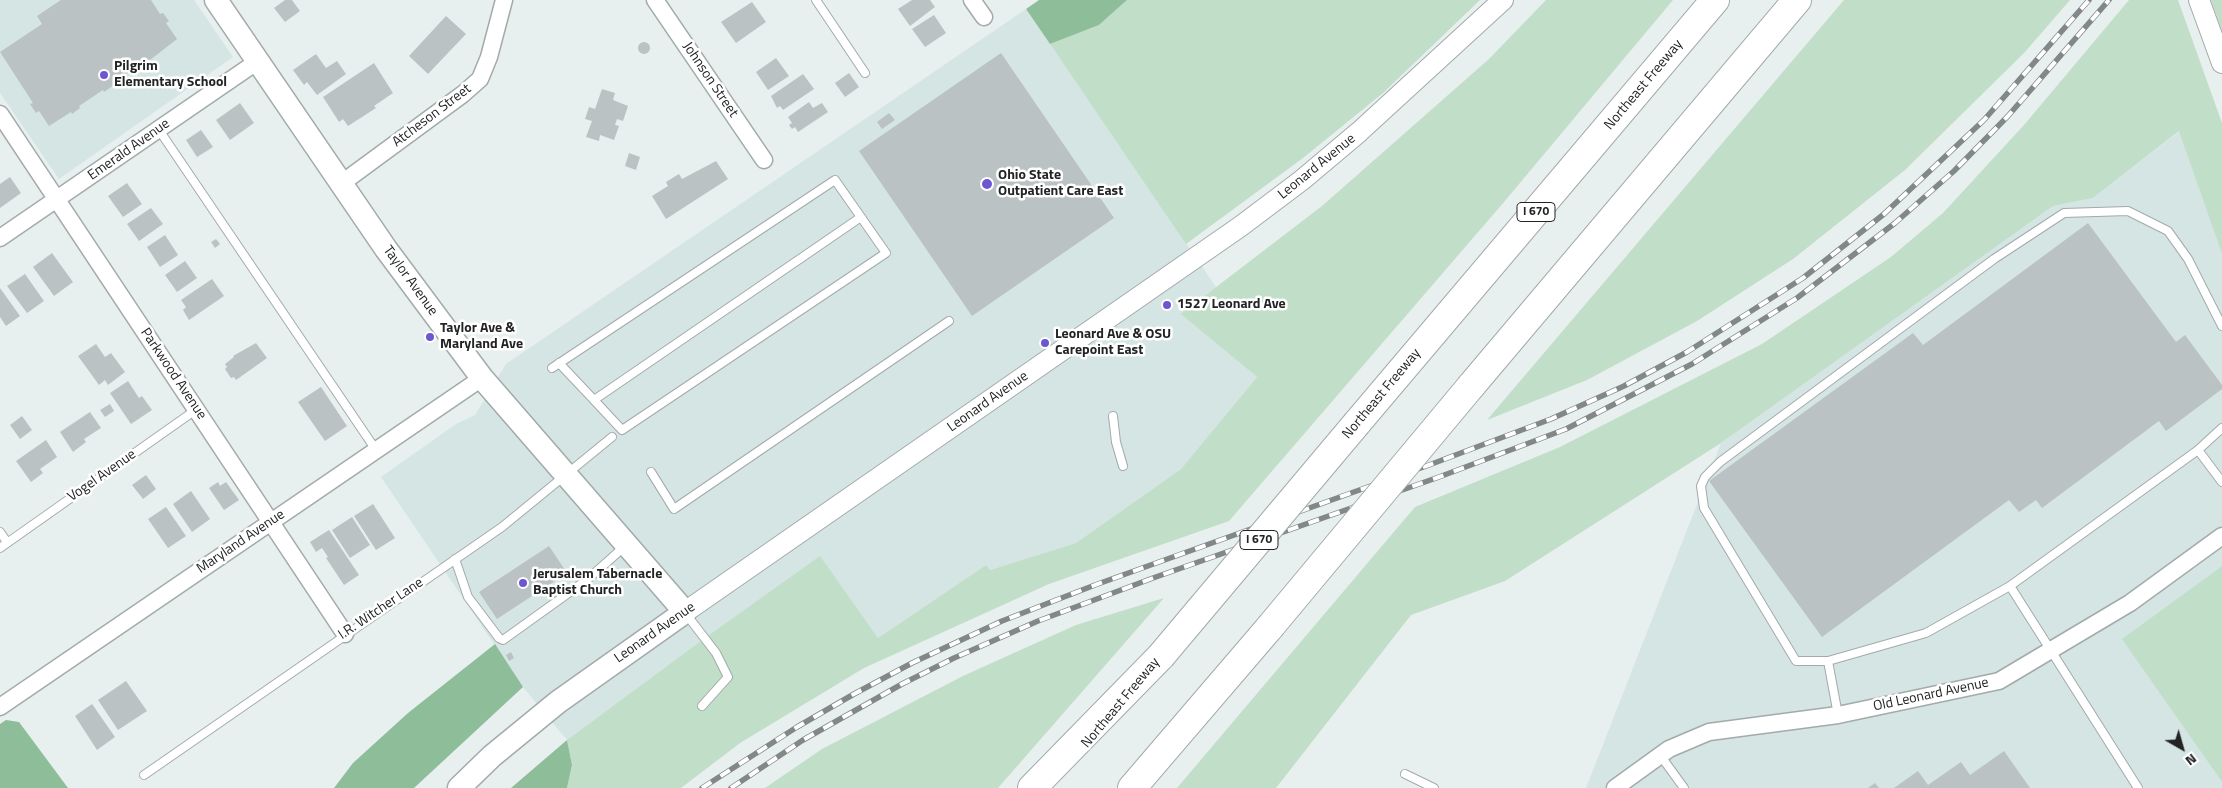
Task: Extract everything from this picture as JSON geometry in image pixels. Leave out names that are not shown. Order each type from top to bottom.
[{"type":"highway","name":"Northeast Freeway","points":[[1048,788],[1716,0]]},
{"type":"highway","points":[[1132,788],[1270,627],[1797,0]]},
{"type":"highway","points":[[1032,788],[1161,656]]},
{"type":"main road","name":"Taylor Avenue","points":[[216,0],[386,250],[482,378],[685,612]]},
{"type":"main road","name":"Leonard Avenue","points":[[459,788],[492,756],[558,702],[685,612]]},
{"type":"street","name":"Atcheson Street","points":[[342,183],[463,94],[480,78],[489,57],[504,0]]},
{"type":"street","name":"Johnson Street","points":[[655,0],[764,160]]},
{"type":"street","points":[[972,0],[984,17]]},
{"type":"street","name":"Leonard Avenue","points":[[685,612],[1241,226],[1302,180],[1359,132],[1503,0]]},
{"type":"street","points":[[2199,0],[2222,63]]},
{"type":"street","name":"Emerald Avenue","points":[[0,238],[258,61]]},
{"type":"street","name":"Parkwood Avenue","points":[[0,114],[345,634]]},
{"type":"street","name":"Maryland Avenue","points":[[0,707],[482,378]]},
{"type":"street","name":"Old Leonard Avenue","points":[[1615,788],[1660,756],[1709,732],[1838,714],[1999,681],[2130,603],[2222,536]]},
{"type":"lane","points":[[816,0],[865,73]]},
{"type":"lane","points":[[158,130],[376,450]]},
{"type":"lane","points":[[552,368],[835,180],[886,253],[622,430],[560,364]]},
{"type":"lane","points":[[2222,326],[2188,259],[2168,231],[2128,211],[2064,213],[1994,259],[1720,462],[1705,477],[1701,486],[1704,508],[1796,661],[1828,661],[1926,633],[2010,586],[2198,450],[2222,428]]},
{"type":"lane","points":[[594,400],[861,217]]},
{"type":"lane","points":[[651,472],[674,508],[949,321]]},
{"type":"lane","name":"Vogel Avenue","points":[[0,548],[197,409]]},
{"type":"lane","points":[[1113,416],[1116,442],[1123,466]]},
{"type":"lane","name":"I.R. Witcher Lane","points":[[144,775],[502,527],[612,437]]},
{"type":"lane","points":[[2198,450],[2222,482]]},
{"type":"lane","points":[[0,532],[7,542]]},
{"type":"lane","points":[[455,559],[468,598],[499,638],[503,640],[588,579],[626,545]]},
{"type":"lane","points":[[2010,586],[2138,788]]},
{"type":"lane","points":[[685,612],[716,653],[728,677],[702,706]]},
{"type":"lane","points":[[1828,661],[1838,714]]},
{"type":"lane","points":[[1660,756],[1684,788]]},
{"type":"lane","points":[[1405,774],[1434,788]]},
{"type":"shaded area","name":"Pilgrim Elementary School","points":[[0,0],[194,0],[233,57],[59,179],[0,93]]},
{"type":"shaded area","points":[[1026,9],[1216,287],[1182,314],[1257,377],[1181,469],[1076,543],[990,570],[986,565],[878,638],[820,557],[702,640],[567,740],[523,687],[381,477],[456,424],[475,415],[506,364]]},
{"type":"shaded area","points":[[2180,131],[2222,254],[2222,566],[2123,639],[2222,782],[2222,788],[1586,788],[1721,443],[2053,206],[2093,198]]},
{"type":"green space","points":[[1039,0],[1127,0],[1099,25],[1050,44],[1026,9]]},
{"type":"green space","points":[[1127,0],[1480,0],[1383,93],[1303,158],[1186,244],[1050,44],[1099,25]]},
{"type":"green space","points":[[1546,0],[1673,0],[1504,202],[1229,521],[1049,584],[864,668],[740,743],[681,788],[567,788],[572,765],[567,740],[820,556],[878,638],[986,565],[990,570],[1076,543],[1181,469],[1257,377],[1181,314],[1322,206],[1489,59]]},
{"type":"green space","points":[[1844,0],[2070,0],[2025,52],[1905,170],[1793,259],[1697,321],[1587,380],[1487,420]]},
{"type":"green space","points":[[2129,0],[2178,0],[2222,123],[2222,254],[2179,131],[2093,198],[2053,206],[1721,443],[1505,581],[1411,615],[1276,788],[1177,788],[1415,507],[1560,447],[1762,344],[1891,257],[1943,213],[2024,125]]},
{"type":"green space","points":[[2211,0],[2222,0],[2222,31]]},
{"type":"green space","points":[[2222,566],[2222,782],[2122,639]]},
{"type":"green space","points":[[1164,598],[998,788],[765,788],[822,749],[963,676],[1076,625]]},
{"type":"green space","points":[[495,644],[523,687],[414,788],[334,788],[353,763],[408,713]]},
{"type":"green space","points":[[6,720],[19,722],[68,788],[0,788],[0,724]]},
{"type":"green space","points":[[567,740],[572,765],[567,788],[511,788]]},
{"type":"building","points":[[61,0],[151,0],[160,14],[163,13],[169,21],[166,23],[177,39],[150,60],[126,74],[127,76],[104,92],[103,90],[79,106],[80,108],[72,114],[71,112],[49,126],[39,111],[36,113],[30,104],[33,103],[0,52],[42,24],[37,16]]},
{"type":"building","points":[[285,0],[292,0],[300,11],[285,22],[274,8]]},
{"type":"building","points":[[912,0],[930,0],[935,7],[910,26],[898,9]]},
{"type":"building","points":[[752,2],[766,22],[736,43],[721,22]]},
{"type":"building","points":[[934,15],[946,33],[925,47],[912,29]]},
{"type":"building","points":[[446,16],[466,34],[428,74],[409,56]]},
{"type":"building","points":[[642,42],[646,42],[650,48],[646,54],[642,54],[638,50],[638,46]]},
{"type":"building","name":"Ohio State Outpatient Care East","points":[[1001,53],[1114,218],[972,316],[859,151]]},
{"type":"building","points":[[316,54],[326,68],[337,61],[346,74],[317,95],[307,82],[304,85],[293,70]]},
{"type":"building","points":[[776,58],[789,76],[768,90],[756,72]]},
{"type":"building","points":[[374,63],[393,93],[374,106],[376,108],[348,126],[343,119],[339,122],[323,97]]},
{"type":"building","points":[[849,73],[859,87],[845,97],[835,83]]},
{"type":"building","points":[[803,74],[814,89],[783,110],[780,106],[777,108],[771,96]]},
{"type":"building","points":[[602,89],[615,93],[613,100],[628,106],[623,121],[617,119],[615,125],[619,126],[614,140],[600,135],[599,141],[586,137],[592,121],[585,119],[589,107],[595,109]]},
{"type":"building","points":[[809,102],[813,108],[822,103],[828,112],[798,132],[795,127],[792,129],[789,125],[792,123],[788,117]]},
{"type":"building","points":[[240,103],[254,123],[230,140],[216,120]]},
{"type":"building","points":[[889,113],[895,120],[882,129],[877,122]]},
{"type":"building","points":[[201,130],[213,147],[197,157],[186,140]]},
{"type":"building","points":[[629,153],[640,157],[636,170],[625,166]]},
{"type":"building","points":[[716,161],[728,179],[666,219],[652,196],[668,186],[666,182],[679,174],[682,179]]},
{"type":"building","points":[[10,177],[21,193],[0,208],[0,184]]},
{"type":"building","points":[[127,183],[142,204],[123,217],[108,196]]},
{"type":"building","points":[[151,208],[163,224],[139,241],[127,224]]},
{"type":"building","points":[[2088,223],[2176,342],[2185,335],[2222,385],[2222,389],[2166,431],[2159,421],[2042,508],[2036,500],[2019,512],[2009,500],[1822,637],[1709,481],[1913,333],[1923,345]]},
{"type":"building","points":[[165,235],[178,255],[160,267],[147,247]]},
{"type":"building","points":[[216,239],[220,244],[215,248],[211,242]]},
{"type":"building","points":[[52,253],[73,282],[54,296],[33,267]]},
{"type":"building","points":[[185,261],[197,278],[177,292],[165,275]]},
{"type":"building","points":[[25,274],[44,301],[27,313],[7,286]]},
{"type":"building","points":[[212,279],[224,296],[189,320],[183,310],[186,307],[181,300]]},
{"type":"building","points":[[0,288],[20,316],[6,326],[0,317]]},
{"type":"building","points":[[256,343],[267,358],[236,380],[234,377],[231,378],[225,369],[227,367],[225,364],[233,356]]},
{"type":"building","points":[[96,344],[105,357],[111,353],[125,372],[108,385],[105,380],[99,385],[78,356]]},
{"type":"building","points":[[128,381],[139,398],[142,396],[152,410],[131,424],[110,393]]},
{"type":"building","points":[[321,387],[347,426],[325,441],[298,402]]},
{"type":"building","points":[[110,404],[114,411],[105,417],[100,410]]},
{"type":"building","points":[[90,412],[101,428],[84,439],[86,442],[73,452],[60,432]]},
{"type":"building","points":[[22,416],[32,430],[20,439],[10,425]]},
{"type":"building","points":[[46,440],[57,457],[40,469],[43,473],[31,482],[16,461]]},
{"type":"building","points":[[146,475],[156,489],[143,499],[132,485]]},
{"type":"building","points":[[218,482],[220,486],[226,482],[239,500],[224,510],[209,488]]},
{"type":"building","points":[[191,491],[210,519],[192,532],[173,504]]},
{"type":"building","points":[[373,504],[395,538],[376,550],[354,516]]},
{"type":"building","points":[[166,507],[186,536],[168,548],[148,519]]},
{"type":"building","points":[[352,517],[370,545],[350,558],[332,530]]},
{"type":"building","points":[[329,530],[359,575],[344,585],[326,558],[328,557],[322,548],[316,552],[310,542]]},
{"type":"building","name":"Jerusalem Tabernacle Baptist Church","points":[[549,546],[567,573],[497,619],[479,592]]},
{"type":"building","points":[[511,652],[514,658],[509,661],[506,655]]},
{"type":"building","points":[[126,681],[147,711],[118,730],[98,700]]},
{"type":"building","points":[[92,704],[115,737],[97,750],[75,716]]},
{"type":"building","points":[[2004,751],[2030,788],[1894,788],[1918,771],[1928,785],[1961,762],[1970,775]]},
{"type":"building","points":[[1875,783],[1879,788],[1868,788]]},
{"type":"railway","points":[[702,788],[797,727],[854,694],[912,663],[1002,621],[1095,585],[1551,419],[1624,386],[1687,352],[1803,278],[1884,214],[1984,120],[2089,0]]},
{"type":"railway","points":[[731,788],[803,740],[902,684],[954,658],[1038,621],[1153,578],[1439,477],[1566,429],[1692,364],[1797,298],[1895,223],[1954,171],[2008,116],[2109,0]]},
{"type":"place","name":"Pilgrim Elementary School","points":[[104,75]]},
{"type":"place","name":"Ohio State Outpatient Care East","points":[[987,184]]},
{"type":"place","name":"1527 Leonard Ave","points":[[1167,305]]},
{"type":"place","name":"Taylor Ave & Maryland Ave","points":[[430,337]]},
{"type":"place","name":"Leonard Ave & OSU Carepoint East","points":[[1045,343]]},
{"type":"place","name":"Jerusalem Tabernacle Baptist Church","points":[[523,583]]}]
